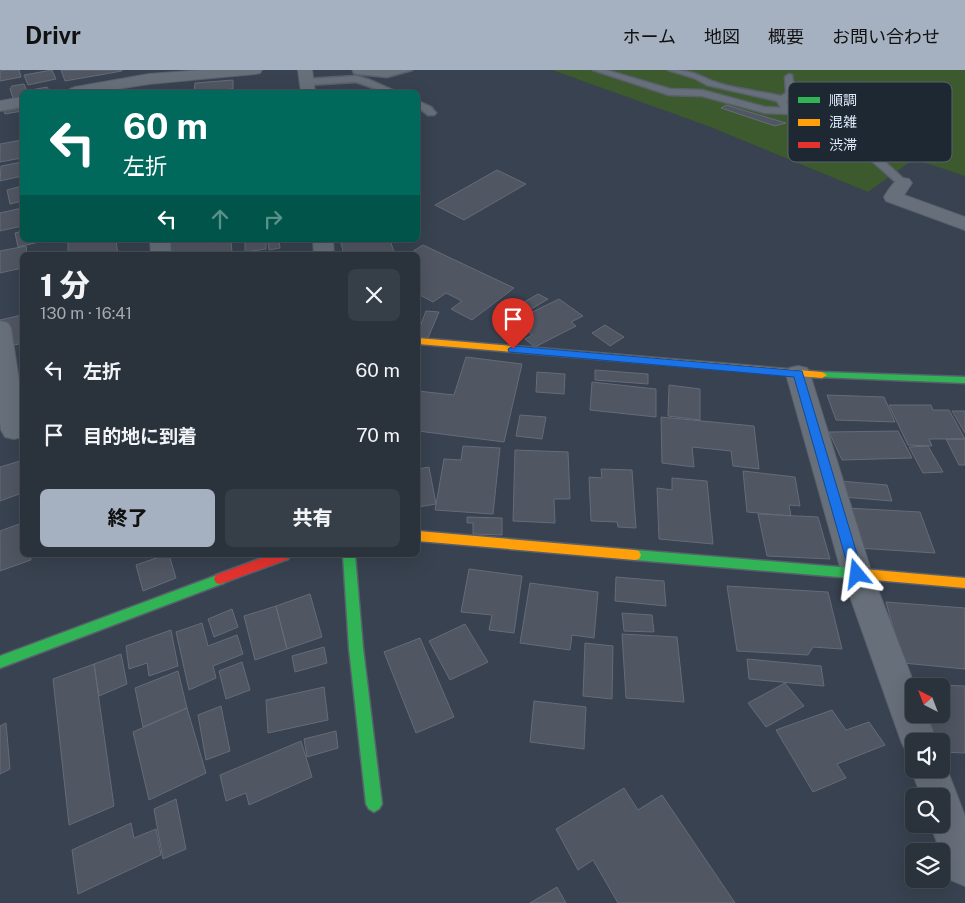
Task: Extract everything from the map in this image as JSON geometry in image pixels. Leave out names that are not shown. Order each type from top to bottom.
[{"type":"street","points":[[88,90],[153,80],[255,70]]},
{"type":"street","points":[[0,106],[20,102]]},
{"type":"street","points":[[904,183],[893,197],[965,224]]},
{"type":"street","points":[[0,328],[12,431]]},
{"type":"street","points":[[420,341],[798,374],[965,380]]},
{"type":"street","points":[[798,374],[857,574],[916,733]]},
{"type":"street","points":[[420,536],[965,583]]},
{"type":"street","points":[[0,662],[279,557]]},
{"type":"street","points":[[349,557],[356,648],[374,804]]},
{"type":"street","points":[[950,826],[965,866]]},
{"type":"lane","points":[[352,70],[378,74],[408,70]]},
{"type":"lane","points":[[597,70],[669,92],[702,93],[765,110],[788,111]]},
{"type":"lane","points":[[672,70],[697,76],[710,84],[787,96]]},
{"type":"lane","points":[[697,76],[710,70]]},
{"type":"lane","points":[[788,82],[789,77]]},
{"type":"lane","points":[[307,83],[356,80],[368,82],[387,90]]},
{"type":"lane","points":[[307,83],[348,83],[368,90]]},
{"type":"lane","points":[[788,86],[787,96],[783,105],[788,108]]},
{"type":"lane","points":[[420,105],[431,113],[420,110]]},
{"type":"lane","points":[[879,162],[904,183]]},
{"type":"green space","points":[[552,70],[965,70],[965,176],[923,162],[952,162],[952,82],[788,82],[788,159],[708,126]]},
{"type":"green space","points":[[795,162],[910,162],[868,192]]},
{"type":"building","points":[[19,70],[21,77],[0,81],[0,71]]},
{"type":"building","points":[[52,70],[56,79],[28,85],[24,75]]},
{"type":"building","points":[[61,70],[122,70],[122,71],[65,81]]},
{"type":"building","points":[[233,80],[233,89],[194,90],[195,83]]},
{"type":"building","points":[[24,84],[26,90],[20,90],[20,100],[14,101],[10,89],[12,86]]},
{"type":"building","points":[[47,87],[49,90],[31,90]]},
{"type":"building","points":[[726,105],[786,123],[775,126],[721,108]]},
{"type":"building","points":[[20,108],[20,111],[5,114],[4,111]]},
{"type":"building","points":[[20,140],[20,158],[0,162],[0,144]]},
{"type":"building","points":[[20,162],[20,176],[0,181],[1,166]]},
{"type":"building","points":[[497,170],[526,184],[464,220],[435,205]]},
{"type":"building","points":[[20,187],[20,202],[10,204],[7,190]]},
{"type":"building","points":[[20,208],[20,226],[0,231],[0,213]]},
{"type":"building","points":[[20,232],[20,242],[39,242],[18,247],[15,233]]},
{"type":"building","points":[[68,242],[116,242],[118,252],[68,252]]},
{"type":"building","points":[[162,242],[231,242],[232,252],[155,252]]},
{"type":"building","points":[[245,242],[266,242],[266,249],[245,252]]},
{"type":"building","points":[[268,242],[279,242],[280,248],[269,250]]},
{"type":"building","points":[[391,242],[394,252],[343,252],[341,243]]},
{"type":"building","points":[[423,245],[514,288],[472,320],[451,309],[462,301],[446,293],[433,302],[420,295],[420,252],[412,252]]},
{"type":"building","points":[[26,246],[27,252],[20,252],[20,268],[0,273],[0,251]]},
{"type":"building","points":[[538,294],[548,299],[523,314],[514,308]]},
{"type":"building","points":[[559,299],[583,316],[571,322],[576,326],[535,347],[525,339],[532,335],[514,321]]},
{"type":"building","points":[[426,311],[439,312],[428,338],[420,337],[420,327]]},
{"type":"building","points":[[20,315],[20,344],[0,349],[0,320]]},
{"type":"building","points":[[605,325],[624,337],[610,346],[592,333]]},
{"type":"building","points":[[466,357],[522,364],[504,442],[420,431],[420,391],[454,395]]},
{"type":"building","points":[[595,370],[648,374],[648,384],[595,380]]},
{"type":"building","points":[[537,372],[565,374],[564,394],[536,392]]},
{"type":"building","points":[[592,382],[656,389],[656,417],[590,410]]},
{"type":"building","points":[[669,385],[700,389],[700,420],[668,416]]},
{"type":"building","points":[[827,395],[884,397],[895,422],[836,420]]},
{"type":"building","points":[[889,405],[931,405],[933,410],[949,410],[965,439],[929,439],[932,446],[908,445]]},
{"type":"building","points":[[952,411],[965,411],[965,433]]},
{"type":"building","points":[[520,415],[546,417],[542,439],[516,436]]},
{"type":"building","points":[[661,417],[754,426],[759,469],[733,466],[731,451],[692,447],[694,467],[662,463]]},
{"type":"building","points":[[898,431],[912,458],[842,460],[829,432]]},
{"type":"building","points":[[946,439],[965,439],[965,465],[959,465]]},
{"type":"building","points":[[463,446],[500,448],[493,514],[435,510],[444,459],[461,460]]},
{"type":"building","points":[[928,446],[943,472],[923,473],[909,447]]},
{"type":"building","points":[[515,450],[568,452],[570,499],[554,499],[555,523],[513,521]]},
{"type":"building","points":[[20,461],[20,494],[0,501],[0,467]]},
{"type":"building","points":[[429,467],[436,504],[420,507],[420,469]]},
{"type":"building","points":[[601,469],[632,470],[636,528],[618,527],[617,522],[591,521],[589,477],[602,478]]},
{"type":"building","points":[[743,471],[795,477],[800,506],[789,505],[791,516],[747,512]]},
{"type":"building","points":[[672,478],[707,481],[713,544],[659,539],[657,488],[672,490]]},
{"type":"building","points":[[839,481],[887,485],[892,501],[843,497]]},
{"type":"building","points":[[847,508],[920,512],[935,553],[858,548]]},
{"type":"building","points":[[758,514],[818,517],[830,559],[767,556]]},
{"type":"building","points":[[467,517],[502,518],[502,535],[473,534],[473,523],[467,523]]},
{"type":"building","points":[[20,524],[20,557],[30,557],[31,560],[0,571],[0,531]]},
{"type":"building","points":[[159,557],[170,557],[176,578],[143,591],[136,565]]},
{"type":"building","points":[[469,569],[522,576],[514,633],[489,630],[492,615],[461,612]]},
{"type":"building","points":[[616,577],[664,581],[666,606],[615,601]]},
{"type":"building","points":[[530,583],[598,592],[594,638],[572,635],[570,650],[520,643]]},
{"type":"building","points":[[727,586],[828,592],[842,649],[813,647],[808,655],[737,651]]},
{"type":"building","points":[[310,594],[322,637],[287,649],[276,606]]},
{"type":"building","points":[[886,602],[965,608],[965,669],[903,663]]},
{"type":"building","points":[[276,606],[287,649],[255,660],[244,616]]},
{"type":"building","points":[[232,609],[238,627],[214,637],[208,619]]},
{"type":"building","points":[[622,613],[652,615],[654,632],[624,631]]},
{"type":"building","points":[[202,623],[208,646],[237,635],[243,654],[213,666],[216,678],[189,690],[176,632]]},
{"type":"building","points":[[465,624],[488,662],[450,680],[429,641]]},
{"type":"building","points":[[171,630],[178,666],[149,676],[147,663],[129,669],[126,646]]},
{"type":"building","points":[[622,634],[677,637],[684,702],[626,698]]},
{"type":"building","points":[[420,638],[454,717],[416,733],[384,652]]},
{"type":"building","points":[[585,643],[613,646],[612,699],[583,696]]},
{"type":"building","points":[[324,647],[327,663],[295,672],[292,656]]},
{"type":"building","points":[[121,654],[127,684],[99,696],[94,664]]},
{"type":"building","points":[[747,659],[821,666],[824,686],[749,679]]},
{"type":"building","points":[[242,662],[250,690],[226,699],[219,671]]},
{"type":"building","points":[[94,664],[114,806],[69,825],[53,679]]},
{"type":"building","points":[[178,671],[187,708],[143,727],[135,688]]},
{"type":"building","points":[[785,683],[804,706],[766,727],[748,703]]},
{"type":"building","points":[[950,685],[965,686],[965,753],[950,752],[950,733],[930,733],[927,723],[950,723]]},
{"type":"building","points":[[324,687],[328,720],[268,733],[266,700]]},
{"type":"building","points":[[534,701],[586,707],[584,749],[530,742]]},
{"type":"building","points":[[221,706],[230,751],[206,760],[198,715]]},
{"type":"building","points":[[187,708],[206,773],[149,800],[133,732]]},
{"type":"building","points":[[832,710],[846,730],[869,722],[885,745],[837,764],[846,778],[813,792],[776,730]]},
{"type":"building","points":[[6,723],[10,769],[0,774],[0,726]]},
{"type":"building","points":[[336,731],[338,748],[307,757],[304,739]]},
{"type":"building","points":[[301,741],[312,777],[249,805],[246,793],[226,801],[220,775]]},
{"type":"building","points":[[624,788],[638,810],[662,795],[735,903],[618,903],[593,860],[578,870],[556,829]]},
{"type":"building","points":[[176,799],[186,849],[163,859],[154,809]]},
{"type":"building","points":[[131,823],[134,838],[156,829],[161,855],[78,894],[72,850]]},
{"type":"building","points":[[557,887],[566,903],[530,903]]},
{"type":"traffic: fast","points":[[822,375],[965,380]]},
{"type":"traffic: fast","points":[[635,555],[863,574]]},
{"type":"traffic: fast","points":[[349,557],[356,648],[374,804]]},
{"type":"traffic: fast","points":[[0,662],[220,579]]},
{"type":"traffic: slow","points":[[420,341],[822,375]]},
{"type":"traffic: slow","points":[[420,536],[635,555]]},
{"type":"traffic: slow","points":[[863,574],[965,583]]},
{"type":"traffic: jam","points":[[220,579],[279,557]]},
{"type":"route","points":[[513,349],[798,374],[857,574]]}]
